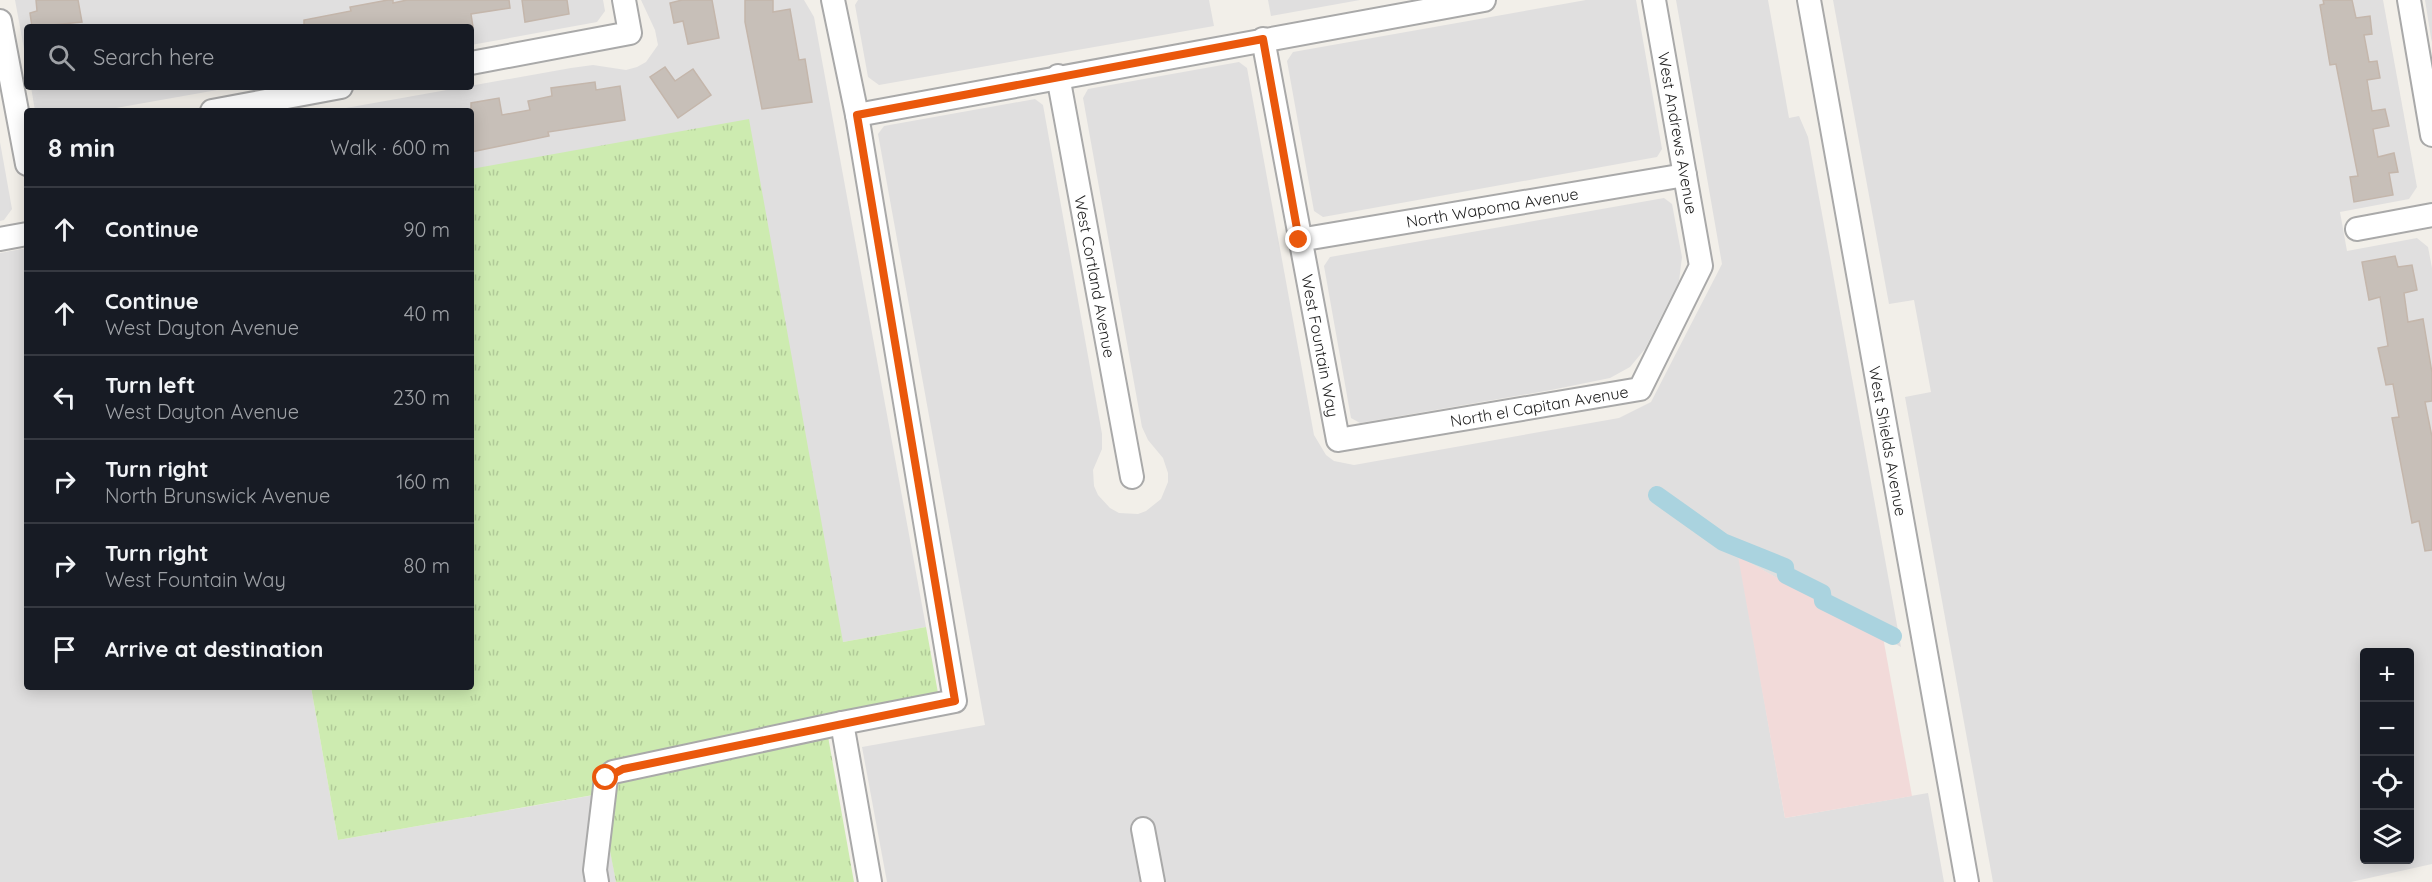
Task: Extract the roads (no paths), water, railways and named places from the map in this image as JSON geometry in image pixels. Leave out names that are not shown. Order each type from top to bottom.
[{"type":"street","points":[[474,62],[630,33],[624,0]]},
{"type":"street","points":[[597,882],[595,870],[606,778],[613,772],[955,701],[857,115],[833,0]]},
{"type":"street","points":[[857,115],[1058,76],[1484,0]]},
{"type":"street","name":"West Andrews Avenue","points":[[1654,0],[1701,266]]},
{"type":"street","name":"West Shields Avenue","points":[[1809,0],[1967,882]]},
{"type":"street","points":[[2409,0],[2432,135]]},
{"type":"street","points":[[0,21],[24,142]]},
{"type":"street","name":"West Fountain Way","points":[[1263,39],[1338,440]]},
{"type":"street","name":"West Cortland Avenue","points":[[1058,76],[1132,477]]},
{"type":"street","points":[[228,108],[325,90]]},
{"type":"street","name":"North Wapoma Avenue","points":[[1299,240],[1685,175]]},
{"type":"street","points":[[2357,229],[2432,214]]},
{"type":"street","points":[[0,239],[24,235]]},
{"type":"street","name":"North el Capitan Avenue","points":[[1338,440],[1640,389],[1701,266]]},
{"type":"street","points":[[842,723],[870,882]]},
{"type":"street","points":[[1143,829],[1153,882]]},
{"type":"waterway","points":[[1657,495],[1723,542],[1785,567],[1786,575],[1822,593],[1823,601],[1893,636]]}]
